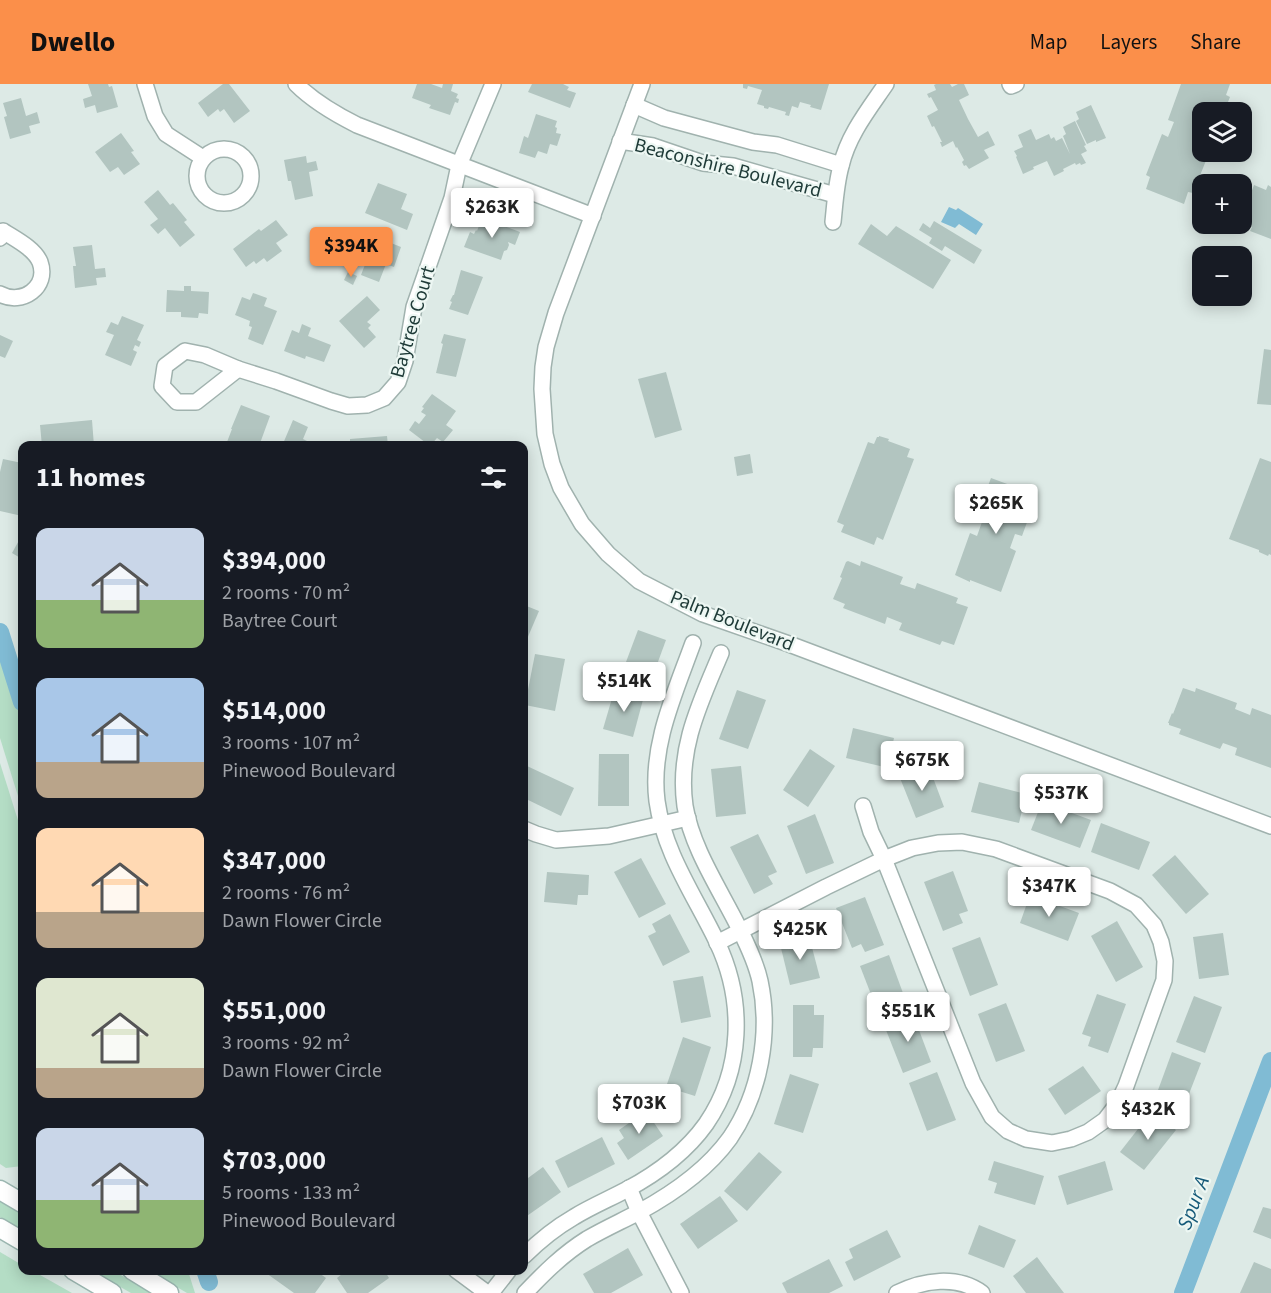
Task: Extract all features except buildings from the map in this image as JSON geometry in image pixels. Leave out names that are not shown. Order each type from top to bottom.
[{"type":"main road","points":[[0,1190],[18,1201]]},
{"type":"main road","points":[[0,1228],[18,1239]]},
{"type":"main road","points":[[81,1275],[112,1293]]},
{"type":"main road","points":[[140,1275],[169,1293]]},
{"type":"street","points":[[145,84],[155,116],[166,134],[203,158]]},
{"type":"street","points":[[296,84],[314,100],[357,125],[592,216]]},
{"type":"street","name":"Baytree Court","points":[[238,369],[196,402],[177,402],[162,386],[165,366],[185,351],[205,355],[238,369],[348,406],[367,405],[384,398],[398,382],[405,361],[414,307],[452,198],[459,165],[493,84]]},
{"type":"street","name":"Palm Boulevard","points":[[642,84],[556,313],[543,367],[545,434],[552,464],[582,524],[608,554],[639,581],[704,614],[1271,826]]},
{"type":"street","points":[[833,222],[841,165],[862,119],[886,84]]},
{"type":"street","points":[[1010,84],[1011,86],[1016,84]]},
{"type":"street","name":"Beaconshire Boulevard","points":[[634,105],[664,118],[753,142],[777,145],[841,165]]},
{"type":"street","name":"Beaconshire Boulevard","points":[[620,141],[653,146],[703,163],[733,166],[835,195]]},
{"type":"street","points":[[0,294],[14,299],[22,298],[37,287],[42,270],[34,253],[1,230]]},
{"type":"street","points":[[528,1252],[549,1234],[574,1217],[629,1188],[679,1154],[705,1124],[721,1098],[731,1070],[736,1021],[735,1001],[726,964],[672,854],[657,800],[656,780],[662,733],[693,643]]},
{"type":"street","points":[[525,1293],[558,1260],[576,1247],[677,1190],[693,1177],[717,1154],[730,1137],[744,1112],[756,1081],[763,1042],[763,1000],[760,980],[741,931],[698,848],[685,805],[686,751],[692,725],[721,653]]},
{"type":"street","points":[[674,694],[700,703]]},
{"type":"street","points":[[717,943],[884,859],[912,848],[938,843],[962,842],[996,849],[1110,891],[1136,904],[1154,925],[1166,961],[1164,980],[1126,1086],[1118,1103],[1105,1120],[1080,1136],[1052,1143],[1026,1139],[1008,1131],[992,1117],[973,1083],[884,859],[872,832],[863,806]]},
{"type":"street","points":[[528,831],[556,840],[609,836],[688,818]]},
{"type":"street","points":[[629,1188],[681,1293]]},
{"type":"street","points":[[463,1275],[489,1293],[505,1275]]},
{"type":"street","points":[[897,1293],[927,1282],[950,1281],[973,1286],[982,1293]]},
{"type":"green space","points":[[0,646],[18,707],[18,796],[0,738]]},
{"type":"green space","points":[[0,763],[18,820],[18,1166],[6,1168],[0,1164]]},
{"type":"green space","points":[[0,1200],[18,1211],[18,1228],[0,1217]]},
{"type":"green space","points":[[0,1252],[18,1263],[18,1275],[40,1275],[72,1293],[0,1293]]},
{"type":"green space","points":[[99,1275],[121,1275],[151,1293],[131,1293]]},
{"type":"green space","points":[[157,1275],[189,1275],[195,1293],[187,1293]]},
{"type":"water","points":[[949,207],[956,210],[958,208],[983,224],[976,235],[959,224],[955,228],[941,222]]},
{"type":"waterway","points":[[0,632],[18,689]]},
{"type":"waterway","name":"Spur A","points":[[1183,1293],[1271,1061]]},
{"type":"waterway","points":[[207,1275],[209,1282]]}]
